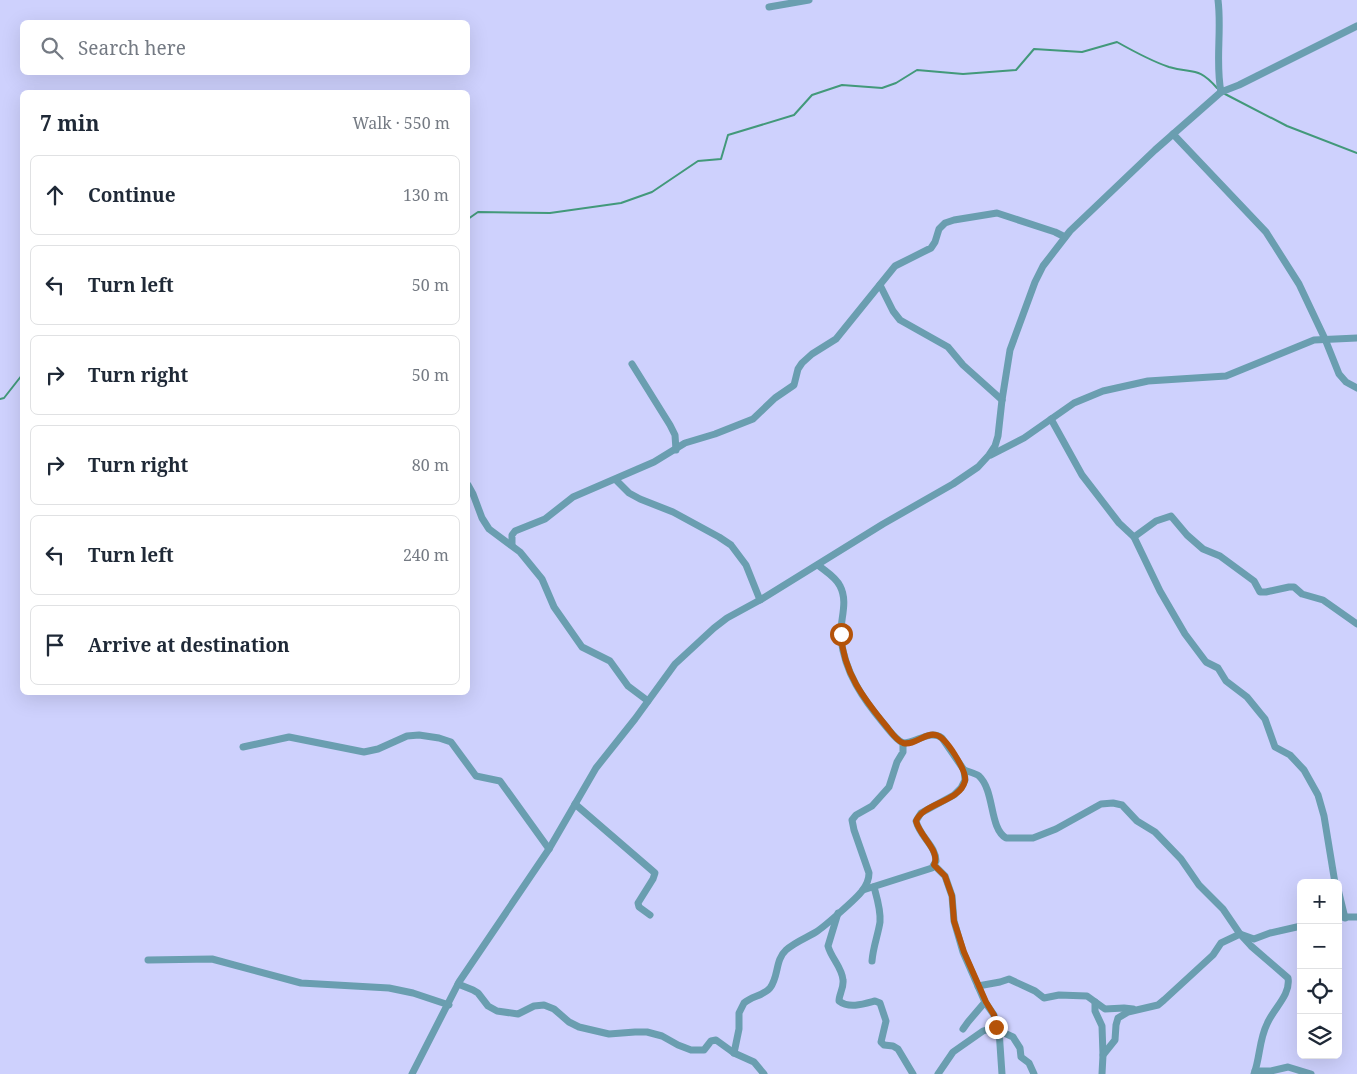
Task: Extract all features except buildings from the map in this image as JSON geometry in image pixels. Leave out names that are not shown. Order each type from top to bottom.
[{"type":"street","points":[[769,7],[809,0]]},
{"type":"street","points":[[1218,0],[1218,75],[1221,92]]},
{"type":"street","points":[[412,1074],[449,1005],[458,984],[549,849],[600,761],[648,701],[669,671],[720,623],[883,524],[953,484],[978,467],[989,456],[995,446],[1010,350],[1034,282],[1043,266],[1065,238],[1095,206],[1221,92],[1356,28]]},
{"type":"street","points":[[1173,134],[1266,232],[1299,284],[1339,374],[1346,382],[1357,388]]},
{"type":"street","points":[[512,545],[512,534],[515,530],[544,520],[573,497],[654,462],[676,450],[685,442],[715,434],[753,419],[772,401],[792,387],[796,382],[798,370],[802,363],[812,354],[836,339],[895,266],[931,248],[939,229],[945,223],[997,213],[1055,232],[1065,238]]},
{"type":"street","points":[[880,285],[893,311],[900,320],[948,347],[963,365],[1002,400]]},
{"type":"street","points":[[989,456],[1024,438],[1080,400],[1103,391],[1148,381],[1226,376],[1314,340],[1357,338]]},
{"type":"street","points":[[632,364],[670,425],[675,435],[676,450]]},
{"type":"street","points":[[1051,419],[1082,475],[1115,518],[1134,537],[1160,591],[1185,634],[1201,656],[1209,664],[1217,667],[1226,681],[1246,697],[1265,719],[1276,747],[1290,755],[1304,770],[1318,795],[1326,822],[1334,879]]},
{"type":"street","points":[[616,480],[634,496],[673,512],[719,536],[731,545],[746,565],[760,600]]},
{"type":"street","points":[[470,489],[482,518],[489,529],[520,552],[542,579],[554,607],[582,647],[610,661],[628,686],[648,701]]},
{"type":"street","points":[[1134,537],[1156,521],[1171,516],[1187,536],[1203,549],[1220,556],[1256,582],[1260,592],[1294,587],[1302,594],[1323,600],[1357,624]]},
{"type":"street","points":[[818,565],[836,579],[842,589],[844,611],[841,640],[848,667],[857,688],[866,702],[896,737],[904,743],[931,734],[938,735],[945,741],[964,770],[965,780],[961,788],[948,799],[921,813],[916,821],[924,839],[934,851],[936,861],[932,868],[862,890]]},
{"type":"street","points":[[243,747],[288,737],[364,752],[378,749],[407,736],[419,735],[445,740],[455,746],[476,776],[500,781],[549,849]]},
{"type":"street","points":[[734,1053],[740,1029],[738,1017],[741,1006],[750,998],[765,993],[771,986],[777,974],[781,956],[786,950],[819,930],[862,890],[869,873],[852,820],[856,815],[872,806],[889,787],[897,762],[903,752],[904,743]]},
{"type":"street","points":[[964,770],[978,775],[983,782],[998,830],[1006,838],[1033,838],[1056,829],[1101,804],[1112,803],[1122,805],[1137,821],[1156,832],[1176,854],[1199,885],[1223,909],[1240,934],[1255,950],[1287,976],[1289,981],[1282,1000],[1265,1027],[1256,1061],[1255,1073],[1274,1071],[1286,1067],[1311,1074]]},
{"type":"street","points":[[575,804],[655,873],[638,903],[639,907],[650,914]]},
{"type":"street","points":[[934,865],[945,876],[952,896],[954,921],[964,952],[978,986],[994,1015],[998,1028],[1002,1074]]},
{"type":"street","points":[[872,961],[873,947],[880,922],[880,909],[874,887]]},
{"type":"street","points":[[838,913],[828,946],[837,961],[843,977],[839,1001],[843,1004],[853,1005],[862,1005],[876,1001],[880,1003],[886,1021],[881,1042],[884,1045],[894,1046],[898,1049],[913,1074]]},
{"type":"street","points":[[1342,917],[1357,917]]},
{"type":"street","points":[[1103,1055],[1115,1040],[1118,1018],[1128,1012],[1158,1004],[1164,1000],[1213,955],[1221,943],[1240,934],[1254,939],[1273,932],[1297,927]]},
{"type":"street","points":[[148,960],[212,960],[301,983],[389,988],[449,1005]]},
{"type":"street","points":[[978,986],[1009,979],[1035,991],[1044,998],[1059,995],[1087,996],[1107,1010],[1124,1008],[1136,1010]]},
{"type":"street","points":[[458,984],[473,990],[482,997],[488,1006],[497,1011],[518,1014],[534,1006],[544,1005],[554,1009],[569,1022],[579,1027],[610,1034],[647,1032],[662,1036],[678,1045],[696,1051],[704,1050],[711,1041],[716,1040],[734,1053],[754,1062],[764,1074]]},
{"type":"street","points":[[963,1029],[986,1002]]},
{"type":"street","points":[[1094,1002],[1095,1011],[1102,1029],[1102,1074]]},
{"type":"street","points":[[938,1074],[953,1052],[982,1031],[998,1028],[1013,1037],[1020,1047],[1021,1056],[1029,1063],[1034,1074]]},
{"type":"waterway","points":[[470,218],[478,212],[550,213],[621,203],[652,192],[698,161],[721,159],[728,135],[794,115],[812,95],[842,85],[882,88],[896,83],[917,70],[963,74],[1016,70],[1034,49],[1082,52],[1117,42],[1162,65],[1205,76],[1217,88]]},
{"type":"waterway","points":[[1225,94],[1287,126],[1357,153]]},
{"type":"waterway","points":[[0,399],[4,398],[20,378]]},
{"type":"route","points":[[841,634],[848,667],[860,694],[896,737],[900,741],[908,743],[931,734],[938,735],[945,741],[964,770],[965,780],[961,788],[948,799],[921,813],[916,821],[924,839],[934,851],[936,857],[934,865],[945,876],[952,896],[954,921],[967,962],[994,1015],[996,1027]]}]
